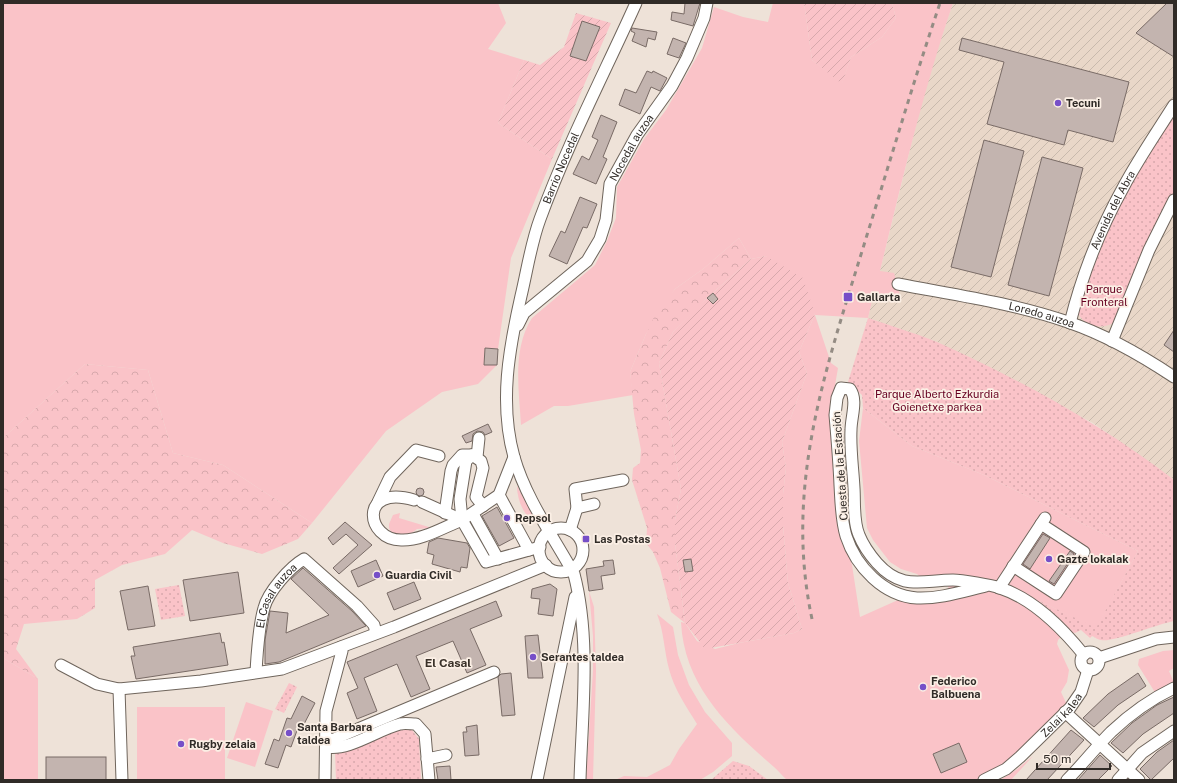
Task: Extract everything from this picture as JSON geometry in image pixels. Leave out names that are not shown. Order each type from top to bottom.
[{"type":"street","name":"Barrio Nocedal","points":[[510,341],[540,220],[569,149],[636,3]]},
{"type":"street","name":"Nocedal auzoa","points":[[510,341],[524,313],[587,261],[600,239],[606,220],[610,184],[637,135],[672,86],[687,58],[704,18],[707,3]]},
{"type":"street","name":"Avenida del Abra","points":[[1070,323],[1078,290],[1098,237],[1124,186],[1174,105]]},
{"type":"street","points":[[1112,341],[1149,250],[1174,200]]},
{"type":"street","name":"Loredo auzoa","points":[[898,284],[1018,307],[1070,323],[1112,341],[1174,376]]},
{"type":"street","points":[[510,341],[506,377],[510,440],[514,457],[527,489],[571,569],[584,637],[580,780]]},
{"type":"street","name":"Cuesta de la Estación","points":[[986,586],[930,598],[904,596],[891,592],[879,584],[856,556],[846,535],[842,516],[835,415],[837,398],[841,388],[850,389],[854,398],[850,433],[857,527],[864,543],[877,563],[887,573],[917,584],[954,580],[999,588],[1017,595],[1031,603],[1076,644],[1084,655]]},
{"type":"street","points":[[479,438],[475,456],[466,461],[460,498],[462,520],[486,562],[534,549],[550,531],[558,528],[570,530],[580,539],[582,553],[580,560],[571,569],[558,571],[546,565],[534,549],[499,495]]},
{"type":"street","points":[[439,456],[416,450],[390,477],[378,502],[374,506],[372,513],[374,520],[384,534],[394,539],[407,540],[462,520],[473,514],[499,495],[514,457]]},
{"type":"street","points":[[445,513],[453,465],[462,455],[475,456],[482,461],[483,468],[476,497],[483,506]]},
{"type":"street","points":[[570,530],[577,508],[575,488],[623,480]]},
{"type":"street","points":[[378,502],[402,496],[418,501],[462,520]]},
{"type":"street","points":[[577,508],[594,504]]},
{"type":"street","points":[[473,514],[498,559]]},
{"type":"street","points":[[999,588],[1013,566],[1043,521],[1084,552],[1056,594],[1013,566]]},
{"type":"street","name":"El Casal auzoa","points":[[256,672],[264,608],[271,593],[295,564],[304,559],[357,606],[374,625],[376,633]]},
{"type":"street","points":[[61,665],[97,684],[119,689],[201,681],[282,669],[546,565]]},
{"type":"street","points":[[536,780],[576,591]]},
{"type":"street","points":[[565,641],[584,637]]},
{"type":"street","points":[[1099,658],[1156,639],[1174,637]]},
{"type":"street","points":[[325,780],[326,711],[342,651],[341,647]]},
{"type":"street","points":[[1092,653],[1099,658],[1098,666],[1093,670],[1088,670],[1082,663],[1084,655],[1092,653]]},
{"type":"street","name":"Zelai kalea","points":[[984,780],[1006,769],[1020,757],[1077,700],[1088,670]]},
{"type":"street","points":[[326,744],[334,739],[494,672]]},
{"type":"street","points":[[1067,780],[1125,720],[1160,695],[1174,688]]},
{"type":"street","points":[[119,689],[122,780]]},
{"type":"street","points":[[1065,712],[1139,780]]},
{"type":"street","points":[[326,744],[335,749],[401,724],[416,724],[424,734],[429,780]]},
{"type":"street","points":[[1118,780],[1127,768],[1142,753],[1174,731]]},
{"type":"street","points":[[427,759],[446,756]]},
{"type":"shaded area","points":[[953,3],[1174,3],[1174,480],[1093,423],[937,342],[868,318],[873,297],[893,300],[880,271],[919,113],[934,59]]},
{"type":"green space","points":[[3,3],[498,3],[506,23],[488,49],[524,60],[498,123],[552,159],[511,258],[498,349],[485,349],[484,365],[497,365],[478,384],[442,392],[386,431],[312,523],[223,465],[173,453],[148,370],[85,364],[3,438]]},
{"type":"green space","points":[[773,3],[804,3],[812,60],[842,83],[851,57],[882,37],[896,18],[892,3],[953,3],[932,69],[880,271],[894,273],[900,295],[893,300],[873,297],[868,318],[815,315],[831,363],[838,368],[834,391],[836,508],[852,565],[860,617],[898,600],[900,592],[919,595],[949,590],[947,583],[932,586],[917,574],[901,569],[890,562],[873,540],[867,528],[859,441],[863,408],[912,446],[984,475],[1138,551],[1096,629],[1040,601],[1075,633],[1065,632],[1058,640],[1057,644],[1069,670],[1067,682],[1061,692],[1067,705],[1005,765],[977,780],[787,780],[726,721],[700,686],[690,666],[684,645],[681,622],[685,623],[697,641],[715,649],[794,633],[802,629],[788,583],[783,525],[783,494],[786,468],[782,442],[807,373],[799,352],[815,314],[766,256],[751,259],[739,238],[703,269],[675,289],[646,334],[630,372],[633,395],[568,406],[554,406],[521,425],[518,370],[519,356],[526,330],[532,318],[595,265],[616,218],[617,187],[644,139],[666,110],[702,48],[714,7],[743,17],[768,22]]},
{"type":"green space","points":[[804,3],[892,3],[896,18],[882,37],[851,57],[842,84],[812,60]]},
{"type":"green space","points":[[576,13],[611,23],[552,159],[498,123],[524,60],[540,65],[564,47]]},
{"type":"green space","name":"Parque Fronteral","points":[[1174,111],[1174,194],[1117,321],[1106,326],[1094,326],[1088,324],[1083,320],[1077,310],[1099,245],[1116,210]]},
{"type":"green space","points":[[739,238],[751,259],[707,298],[673,332],[659,363],[681,489],[675,520],[675,543],[685,623],[671,612],[660,568],[653,552],[646,543],[647,528],[632,480],[633,468],[640,463],[641,450],[634,414],[630,372],[656,313],[675,289],[703,269]]},
{"type":"green space","points":[[766,256],[803,278],[815,314],[799,352],[807,373],[782,442],[786,468],[783,494],[783,525],[788,583],[802,629],[794,633],[705,649],[685,623],[675,543],[675,520],[681,489],[659,363],[673,332],[697,307],[751,259]]},
{"type":"green space","name":"Parque Alberto Ezkurdia Goienetxe parkea","points":[[868,318],[937,342],[999,371],[1060,404],[1119,440],[1174,480],[1174,621],[1115,639],[1100,640],[1092,636],[1090,638],[1081,630],[1075,633],[1040,601],[1096,628],[1138,551],[984,475],[912,446],[863,408],[862,395],[848,382]]},
{"type":"green space","points":[[85,364],[148,370],[173,453],[223,465],[312,523],[298,539],[262,554],[223,543],[192,530],[165,554],[122,565],[95,580],[95,608],[77,619],[24,624],[16,649],[38,679],[3,658],[3,438]]},
{"type":"green space","points":[[517,486],[538,524],[529,518],[522,508],[518,497]]},
{"type":"green space","points":[[400,513],[399,518],[432,528],[417,529],[406,537],[392,533],[389,528],[389,524],[393,515]]},
{"type":"green space","points":[[179,585],[185,616],[161,620],[155,589]]},
{"type":"green space","points":[[589,591],[594,607],[596,671],[593,780],[586,780],[593,671],[593,636]]},
{"type":"green space","points":[[657,614],[673,627],[678,655],[689,685],[705,712],[732,743],[732,756],[713,772],[700,780],[615,780],[624,776],[647,777],[670,765],[679,749],[697,724],[681,697],[671,676]]},
{"type":"green space","points":[[1174,650],[1174,668],[1169,671],[1174,683],[1156,694],[1138,665],[1139,659],[1163,651]]},
{"type":"green space","points":[[3,658],[38,679],[38,780],[3,780]]},
{"type":"green space","points":[[289,683],[297,687],[284,713],[275,709]]},
{"type":"green space","points":[[246,702],[273,711],[255,767],[227,758]]},
{"type":"green space","name":"Rugby zelaia","points":[[137,707],[225,707],[225,780],[137,780]]},
{"type":"green space","points":[[404,728],[412,730],[419,739],[421,780],[336,780],[335,751]]},
{"type":"green space","points":[[1033,756],[1011,780],[1000,780],[1016,770]]},
{"type":"green space","points":[[733,761],[749,766],[768,780],[711,780]]},
{"type":"building","points":[[685,3],[700,3],[693,26],[671,20],[672,12],[684,14]]},
{"type":"building","points":[[1167,3],[1174,3],[1174,57],[1136,33]]},
{"type":"building","points":[[582,21],[600,27],[586,61],[570,56]]},
{"type":"building","points":[[632,28],[657,32],[655,40],[648,38],[646,47],[632,41],[635,33],[631,31]]},
{"type":"building","points":[[673,38],[686,43],[679,58],[667,54]]},
{"type":"building","name":"Tecuni","points":[[962,38],[1129,82],[1113,142],[1068,130],[1064,145],[987,124],[1004,62],[959,50]]},
{"type":"building","points":[[647,71],[652,73],[653,71],[667,78],[660,91],[651,87],[640,114],[619,105],[625,89],[636,93]]},
{"type":"building","points":[[601,115],[617,122],[603,157],[607,159],[596,184],[573,174],[582,156],[589,160],[598,140],[592,137]]},
{"type":"building","points":[[984,140],[1024,151],[991,277],[951,267]]},
{"type":"building","points":[[1042,157],[1083,168],[1049,296],[1008,285]]},
{"type":"building","points":[[580,197],[597,204],[587,228],[583,227],[567,264],[549,256],[561,231],[565,233]]},
{"type":"building","points":[[713,293],[718,299],[713,304],[707,298]]},
{"type":"building","points":[[1174,330],[1174,352],[1164,345]]},
{"type":"building","points":[[485,348],[498,349],[497,365],[484,365]]},
{"type":"building","points":[[488,424],[492,432],[485,435],[483,432],[477,431],[473,434],[472,441],[466,443],[462,436]]},
{"type":"building","points":[[418,488],[422,488],[424,492],[422,496],[418,496],[416,494],[416,490]]},
{"type":"building","points":[[497,507],[514,538],[499,546],[482,516]]},
{"type":"building","points":[[345,522],[372,545],[339,574],[333,568],[358,545],[346,534],[333,545],[328,538]]},
{"type":"building","points":[[1043,534],[1050,538],[1030,569],[1023,564]]},
{"type":"building","points":[[438,538],[467,543],[470,548],[467,568],[461,567],[460,572],[432,564],[434,555],[427,553],[429,542]]},
{"type":"building","points":[[1070,551],[1074,554],[1054,584],[1049,581]]},
{"type":"building","points":[[691,559],[693,571],[685,572],[683,560]]},
{"type":"building","points":[[376,560],[383,576],[358,587],[351,571]]},
{"type":"building","points":[[613,560],[615,574],[601,576],[603,589],[589,591],[586,569],[604,566],[603,561]]},
{"type":"building","points":[[303,568],[352,611],[366,626],[279,662],[265,664],[265,640],[270,611],[288,613],[286,633],[329,615],[291,579]]},
{"type":"building","points":[[238,572],[244,613],[190,621],[183,580]]},
{"type":"building","points":[[414,582],[421,599],[394,610],[387,593]]},
{"type":"building","points":[[550,584],[557,589],[553,616],[538,614],[540,599],[531,598],[532,589]]},
{"type":"building","points":[[148,586],[155,626],[128,630],[120,591]]},
{"type":"building","points":[[496,601],[502,616],[470,629],[486,665],[467,673],[453,641],[416,656],[430,689],[411,697],[397,664],[364,678],[377,711],[357,719],[347,693],[358,688],[347,662]]},
{"type":"building","points":[[220,633],[222,643],[224,642],[228,665],[136,679],[131,656],[135,656],[133,647]]},
{"type":"building","name":"Serantes taldea","points":[[538,635],[543,678],[528,678],[525,636]]},
{"type":"building","name":"Serantes taldea","points":[[511,673],[515,715],[502,716],[498,677],[501,674]]},
{"type":"building","points":[[1138,673],[1146,686],[1118,705],[1094,727],[1083,718],[1108,694]]},
{"type":"building","name":"Santa Barbara taldea","points":[[302,696],[315,703],[303,726],[299,725],[291,747],[286,745],[278,768],[265,764],[274,739],[279,741],[287,718],[291,719]]},
{"type":"building","points":[[1174,697],[1174,713],[1143,734],[1123,753],[1111,743],[1132,723],[1157,705]]},
{"type":"building","points":[[477,725],[479,755],[465,756],[463,732],[467,732],[466,727]]},
{"type":"building","points":[[1071,730],[1084,740],[1047,780],[1026,780]]},
{"type":"building","points":[[1174,740],[1174,758],[1151,780],[1140,769],[1157,752]]},
{"type":"building","points":[[959,743],[967,762],[941,773],[933,754]]},
{"type":"building","points":[[1100,755],[1112,766],[1098,780],[1078,780]]},
{"type":"building","points":[[46,757],[106,757],[106,780],[46,780]]},
{"type":"building","points":[[450,766],[451,780],[438,780],[436,767]]},
{"type":"railway","points":[[812,619],[804,569],[803,520],[806,471],[814,424],[838,330],[940,3]]},
{"type":"place","name":"Tecuni","points":[[1058,103]]},
{"type":"place","name":"Gallarta","points":[[848,297]]},
{"type":"place","name":"Repsol","points":[[507,518]]},
{"type":"place","name":"Las Postas","points":[[586,539]]},
{"type":"place","name":"Gazte lokalak","points":[[1049,559]]},
{"type":"place","name":"Guardia Civil","points":[[377,575]]},
{"type":"place","name":"Serantes taldea","points":[[533,657]]},
{"type":"place","name":"Federico Balbuena","points":[[923,687]]},
{"type":"place","name":"Santa Barbara taldea","points":[[289,733]]},
{"type":"place","name":"Rugby zelaia","points":[[181,744]]},
{"type":"district","name":"El Casal","points":[[448,663]]}]
